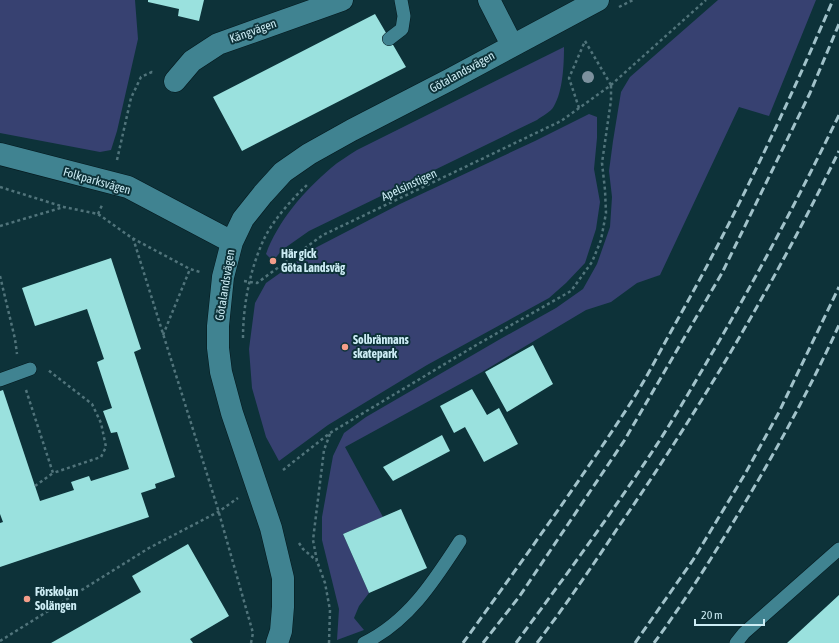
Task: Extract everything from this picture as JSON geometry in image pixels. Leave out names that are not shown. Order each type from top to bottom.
[{"type":"street","name":"Kängvägen","points":[[175,81],[192,61],[218,44],[342,0]]},
{"type":"street","points":[[489,0],[512,45]]},
{"type":"street","name":"Götalandsvägen","points":[[277,643],[281,631],[283,578],[271,528],[232,413],[221,372],[218,348],[218,326],[223,277],[232,242],[243,219],[283,172],[309,154],[598,0]]},
{"type":"street","name":"Folkparksvägen","points":[[0,154],[128,187],[232,242]]},
{"type":"lane","points":[[389,39],[402,29],[404,16],[401,0]]},
{"type":"lane","points":[[0,380],[25,371]]},
{"type":"lane","points":[[364,643],[379,636],[402,618],[428,589],[460,541]]},
{"type":"lane","points":[[736,643],[744,633],[839,550]]},
{"type":"path","name":"Apelsinstigen","points":[[250,283],[257,283],[323,235],[561,121],[611,85],[706,0]]},
{"type":"path","points":[[283,470],[330,433],[478,344],[570,291],[592,262],[602,233],[606,213],[602,163],[611,100],[611,85],[585,41],[569,78],[579,108]]},
{"type":"path","points":[[98,214],[116,161],[131,98],[141,76],[152,72],[175,81]]},
{"type":"path","points":[[0,187],[64,207],[98,214],[132,238],[190,269],[250,283],[243,322],[243,345]]},
{"type":"path","points":[[0,226],[64,207]]},
{"type":"path","points":[[132,238],[218,512],[253,633],[251,643]]},
{"type":"path","points":[[163,335],[190,269]]},
{"type":"path","points":[[0,276],[15,339],[53,473]]},
{"type":"path","points":[[25,371],[45,368],[92,404],[103,429],[106,447],[101,457],[53,473],[35,486]]},
{"type":"path","points":[[329,643],[330,610],[325,583],[317,561],[313,540],[324,450],[330,433]]},
{"type":"path","points":[[0,641],[149,548],[218,512],[244,493]]},
{"type":"path","points":[[294,537],[303,549],[317,561]]},
{"type":"shaded area","points":[[0,0],[135,0],[138,39],[117,131],[111,150],[100,152],[0,133]]},
{"type":"shaded area","points":[[718,0],[816,0],[769,116],[739,107],[660,275],[637,283],[611,302],[586,310],[482,372],[345,447],[383,517],[343,534],[369,593],[359,606],[354,618],[364,630],[337,640],[339,609],[322,540],[322,517],[333,456],[344,433],[366,417],[556,308],[583,289],[597,264],[610,227],[612,197],[609,171],[621,92],[630,77]]},
{"type":"shaded area","points":[[564,47],[563,69],[559,93],[554,106],[546,114],[537,120],[309,231],[282,250],[273,261],[266,254],[277,230],[293,207],[311,186],[340,161],[357,150]]},
{"type":"shaded area","points":[[589,114],[597,117],[597,138],[594,169],[600,202],[596,229],[585,263],[549,298],[427,365],[328,425],[279,461],[266,437],[252,388],[249,349],[255,303],[266,283],[317,247],[400,204]]},
{"type":"building","points":[[148,0],[204,0],[199,21],[178,16],[179,9],[148,2]]},
{"type":"building","points":[[375,14],[406,67],[242,151],[213,97]]},
{"type":"building","points":[[111,258],[141,349],[134,352],[175,477],[155,484],[156,488],[141,493],[149,517],[0,567],[0,523],[3,522],[0,514],[0,391],[3,390],[40,501],[74,490],[71,482],[89,476],[91,481],[129,469],[117,432],[111,433],[103,411],[112,408],[97,362],[104,359],[87,309],[35,326],[22,288]]},
{"type":"building","points":[[533,345],[553,384],[507,412],[485,372]]},
{"type":"building","points":[[472,389],[487,415],[499,408],[518,444],[484,462],[465,427],[454,433],[440,406]]},
{"type":"building","points":[[442,435],[450,451],[393,481],[383,467]]},
{"type":"building","points":[[401,509],[427,568],[369,593],[343,534]]},
{"type":"building","points":[[188,544],[229,616],[190,639],[193,643],[51,643],[141,592],[132,576]]},
{"type":"building","points":[[839,595],[839,643],[787,643]]},
{"type":"railway","points":[[463,643],[588,467],[646,377],[738,206],[833,0]]},
{"type":"railway","points":[[483,643],[519,597],[624,441],[722,273],[810,93],[839,24]]},
{"type":"railway","points":[[516,643],[616,505],[675,416],[765,259],[839,115]]},
{"type":"railway","points":[[537,643],[578,587],[648,484],[707,391],[763,297],[839,151]]},
{"type":"railway","points":[[635,643],[693,560],[745,474],[779,412],[839,287]]},
{"type":"railway","points":[[654,643],[677,611],[720,545],[779,443],[839,325]]},
{"type":"place","name":"Här gick Göta Landsväg","points":[[273,261]]},
{"type":"place","name":"Solbrännans skatepark","points":[[345,347]]},
{"type":"place","name":"Förskolan Solängen","points":[[27,599]]}]
